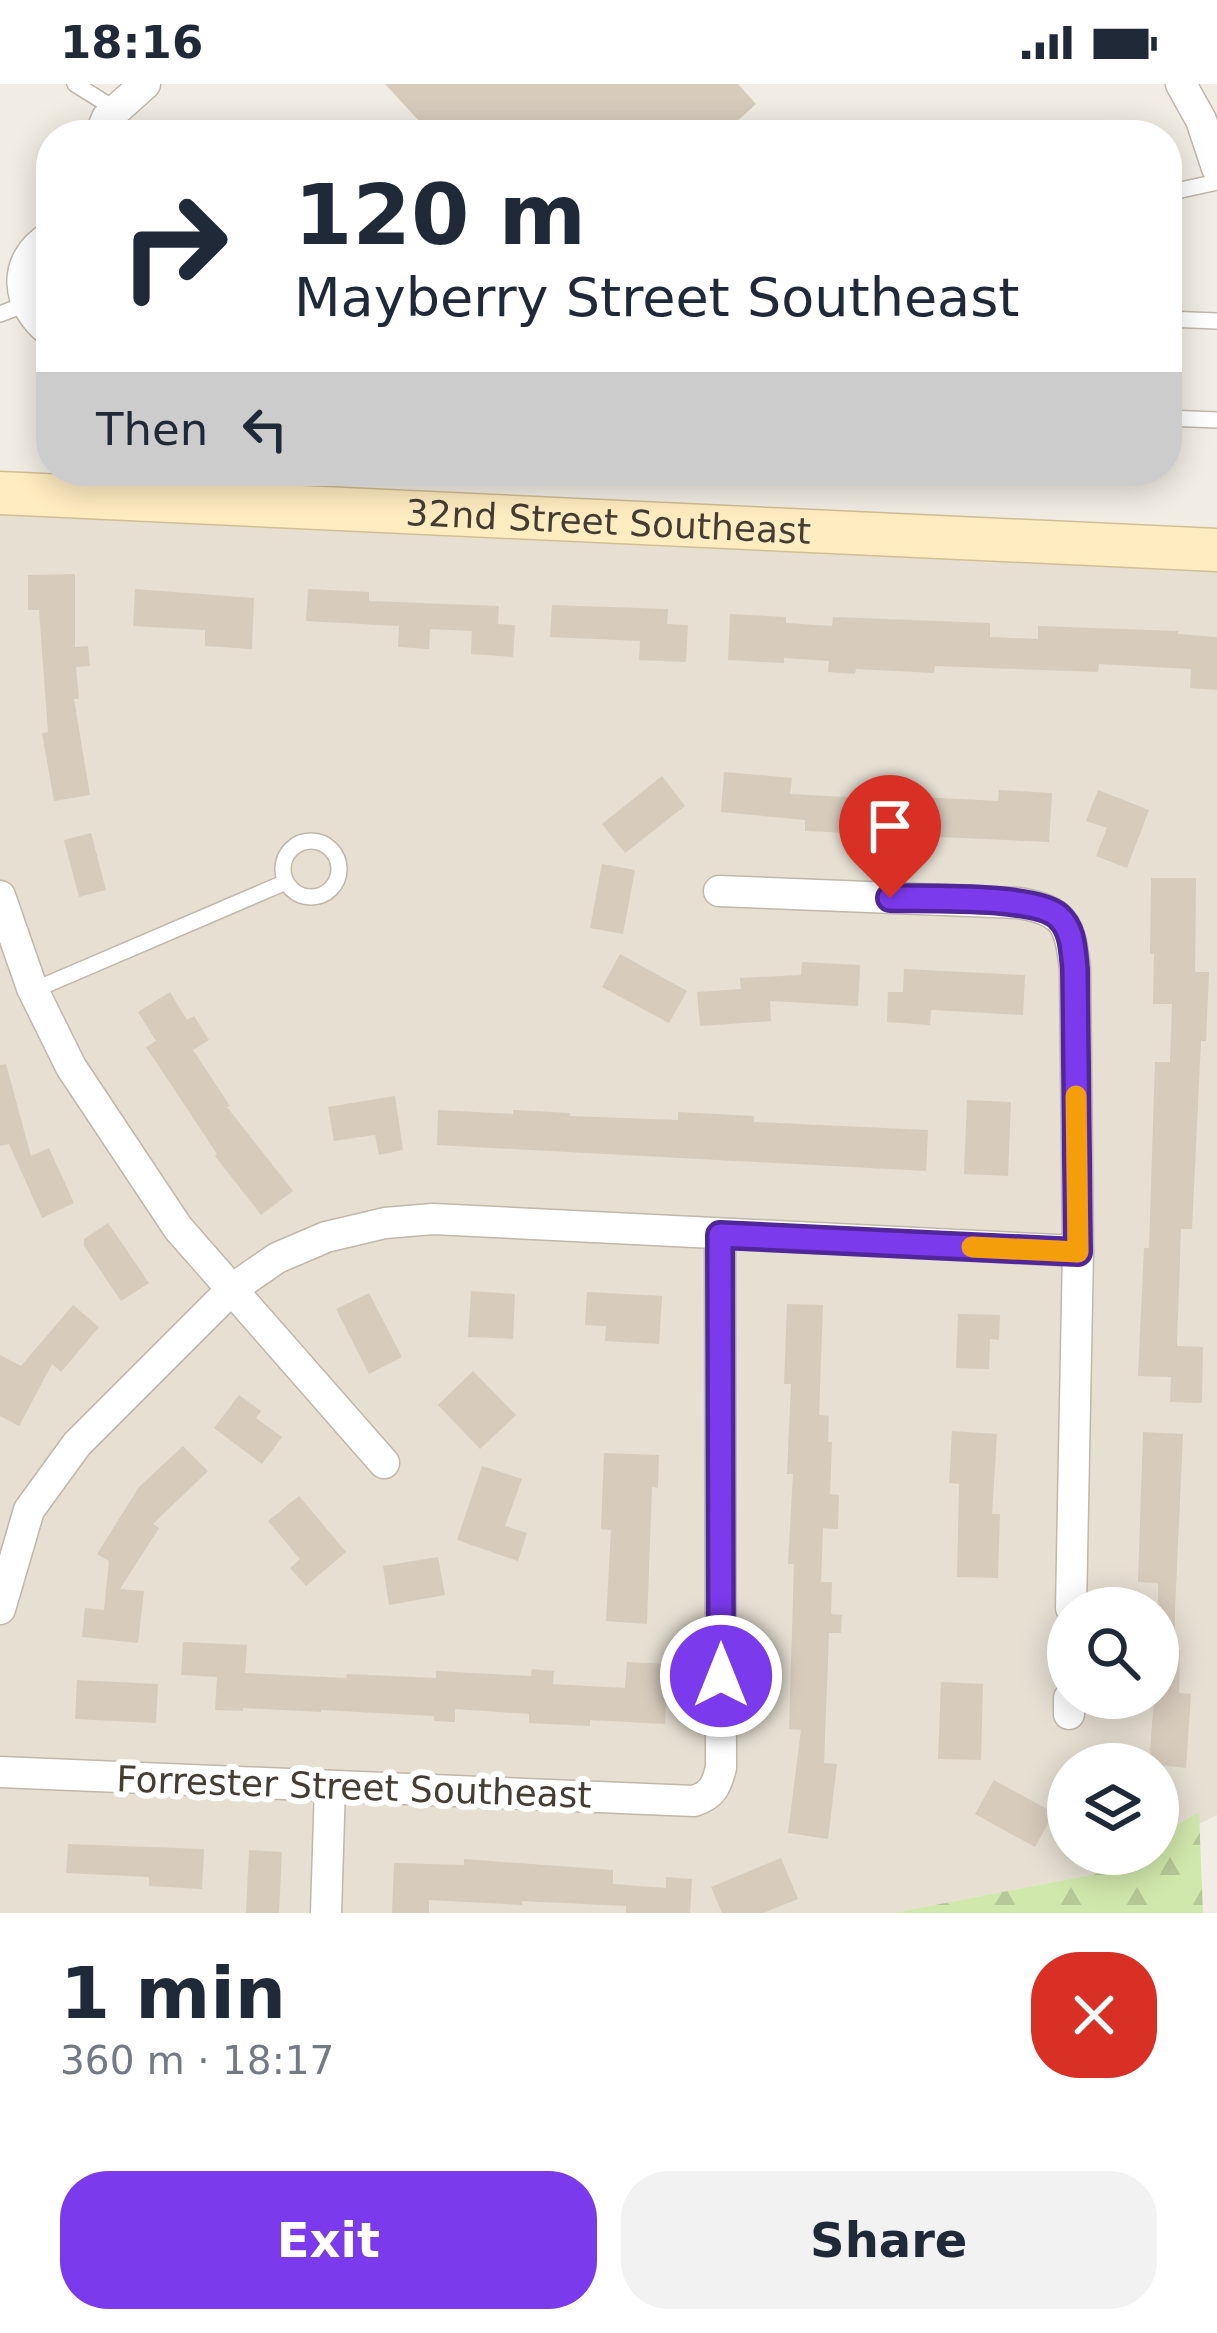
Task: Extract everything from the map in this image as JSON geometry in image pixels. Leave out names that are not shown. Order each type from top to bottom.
[{"type":"street","points":[[110,120],[145,84]]},
{"type":"street","points":[[1181,84],[1201,120],[1217,168]]},
{"type":"street","points":[[13,309],[24,269],[36,249]]},
{"type":"street","name":"32nd Street Southeast","points":[[0,493],[57,486]]},
{"type":"street","name":"32nd Street Southeast","points":[[108,486],[1217,550]]},
{"type":"street","points":[[719,891],[1018,903],[1044,907],[1061,918],[1071,934],[1078,1252],[1071,1587]]},
{"type":"street","points":[[0,896],[34,990],[70,1066],[178,1228],[384,1463]]},
{"type":"street","points":[[0,1609],[29,1510],[77,1444],[232,1289],[277,1258],[326,1237],[385,1223],[433,1219],[1078,1252]]},
{"type":"street","name":"Forrester Street Southeast","points":[[0,1772],[694,1801],[708,1796],[721,1768],[720,1235]]},
{"type":"street","points":[[326,1913],[330,1786]]},
{"type":"lane","points":[[75,84],[106,120]]},
{"type":"lane","points":[[1182,190],[1217,182]]},
{"type":"lane","points":[[1182,320],[1217,321]]},
{"type":"lane","points":[[1182,419],[1217,420]]},
{"type":"lane","points":[[34,990],[286,882]]},
{"type":"shaded area","points":[[0,511],[1217,570],[1217,1815],[1179,1834],[1179,1743],[1047,1743],[1047,1875],[1091,1875],[893,1913],[0,1913]]},
{"type":"green space","points":[[1199,1812],[1203,1913],[893,1913],[1091,1875],[1179,1875],[1179,1824]]},
{"type":"building","points":[[385,84],[738,84],[756,104],[738,120],[418,120]]},
{"type":"building","points":[[75,574],[75,647],[88,646],[90,666],[76,667],[79,699],[74,699],[90,795],[54,801],[42,733],[48,732],[39,610],[28,610],[28,575]]},
{"type":"building","points":[[135,589],[254,598],[252,649],[205,646],[205,630],[133,626]]},
{"type":"building","points":[[308,589],[369,592],[369,601],[499,606],[498,624],[515,625],[513,657],[471,654],[472,631],[430,629],[429,649],[398,647],[399,626],[306,621]]},
{"type":"building","points":[[552,605],[668,609],[667,624],[688,625],[686,662],[639,660],[640,641],[550,637]]},
{"type":"building","points":[[730,614],[832,626],[833,617],[990,623],[990,637],[1038,639],[1038,626],[1217,637],[1217,690],[1190,688],[1191,669],[1099,664],[1098,672],[935,666],[934,673],[856,669],[855,674],[828,672],[829,661],[728,660]]},
{"type":"building","points":[[724,772],[792,778],[790,794],[998,801],[999,790],[1052,793],[1049,842],[805,831],[805,820],[721,812]]},
{"type":"building","points":[[662,776],[685,806],[625,853],[602,824]]},
{"type":"building","points":[[1098,790],[1149,810],[1127,868],[1096,856],[1107,828],[1086,821]]},
{"type":"building","points":[[91,833],[106,890],[79,897],[64,840]]},
{"type":"building","points":[[602,864],[635,870],[623,934],[590,928]]},
{"type":"building","points":[[1151,878],[1196,878],[1195,972],[1209,972],[1192,1229],[1181,1229],[1177,1346],[1203,1347],[1202,1403],[1170,1402],[1171,1377],[1138,1376],[1144,1248],[1149,1248],[1155,1062],[1170,1062],[1172,1004],[1153,1004]]},
{"type":"building","points":[[620,954],[687,991],[669,1023],[602,987]]},
{"type":"building","points":[[802,962],[860,965],[858,1006],[770,1001],[771,1021],[700,1026],[697,992],[741,989],[740,978],[801,975]]},
{"type":"building","points":[[904,969],[1025,975],[1023,1015],[931,1010],[930,1025],[887,1022],[888,992],[903,992]]},
{"type":"building","points":[[170,992],[187,1020],[194,1016],[209,1040],[193,1050],[227,1107],[293,1191],[261,1215],[215,1156],[146,1047],[156,1041],[138,1012]]},
{"type":"building","points":[[6,1064],[31,1156],[49,1148],[74,1203],[42,1218],[9,1144],[0,1146],[0,1065]]},
{"type":"building","points":[[395,1096],[403,1150],[379,1155],[375,1135],[334,1141],[328,1107]]},
{"type":"building","points":[[967,1100],[1011,1102],[1008,1176],[964,1174]]},
{"type":"building","points":[[438,1110],[678,1120],[678,1112],[754,1116],[754,1122],[928,1130],[926,1171],[437,1145]]},
{"type":"building","points":[[108,1223],[149,1283],[121,1301],[84,1246],[84,1239]]},
{"type":"building","points":[[471,1291],[515,1294],[513,1339],[468,1337]]},
{"type":"building","points":[[587,1292],[662,1296],[659,1344],[605,1341],[606,1326],[585,1325]]},
{"type":"building","points":[[369,1293],[402,1357],[369,1374],[336,1309]]},
{"type":"building","points":[[787,1304],[823,1305],[819,1415],[829,1416],[830,1494],[839,1495],[838,1529],[823,1528],[821,1582],[832,1582],[831,1614],[842,1615],[841,1633],[829,1633],[824,1763],[837,1764],[828,1839],[788,1833],[801,1730],[789,1729],[794,1564],[788,1564],[793,1474],[787,1474],[791,1384],[784,1384]]},
{"type":"building","points":[[73,1305],[99,1327],[61,1372],[52,1364],[19,1426],[0,1416],[0,1355],[21,1366]]},
{"type":"building","points":[[958,1314],[1000,1315],[999,1340],[990,1339],[989,1369],[956,1368]]},
{"type":"building","points":[[473,1371],[516,1415],[480,1449],[438,1405]]},
{"type":"building","points":[[239,1395],[261,1411],[256,1418],[282,1437],[262,1464],[214,1428]]},
{"type":"building","points":[[952,1431],[997,1434],[992,1514],[1000,1514],[998,1578],[957,1577],[959,1484],[949,1483]]},
{"type":"building","points":[[1143,1432],[1183,1434],[1176,1587],[1138,1582]]},
{"type":"building","points":[[183,1446],[208,1471],[153,1524],[159,1528],[120,1589],[144,1591],[138,1643],[82,1637],[85,1608],[104,1610],[109,1561],[97,1554],[139,1487]]},
{"type":"building","points":[[604,1453],[659,1455],[658,1488],[652,1487],[647,1624],[606,1621],[611,1530],[601,1529]]},
{"type":"building","points":[[482,1466],[522,1479],[505,1526],[527,1533],[518,1561],[457,1540]]},
{"type":"building","points":[[299,1496],[346,1552],[306,1586],[290,1568],[300,1559],[268,1521]]},
{"type":"building","points":[[438,1557],[445,1595],[389,1605],[383,1566]]},
{"type":"building","points":[[183,1642],[247,1645],[245,1673],[346,1678],[347,1674],[436,1678],[436,1671],[531,1676],[532,1669],[554,1671],[553,1684],[625,1688],[627,1662],[668,1664],[665,1724],[529,1723],[529,1714],[455,1709],[455,1722],[434,1721],[434,1716],[321,1710],[215,1710],[217,1677],[181,1675]]},
{"type":"building","points":[[77,1680],[158,1684],[156,1723],[75,1719]]},
{"type":"building","points":[[941,1682],[983,1684],[981,1760],[938,1759]]},
{"type":"building","points":[[1179,1693],[1191,1694],[1186,1768],[1179,1767],[1179,1743],[1151,1743],[1152,1719],[1179,1719]]},
{"type":"building","points":[[994,1780],[1047,1809],[1047,1826],[1035,1847],[975,1814]]},
{"type":"building","points":[[68,1844],[204,1849],[202,1889],[149,1886],[149,1877],[66,1873]]},
{"type":"building","points":[[249,1850],[282,1852],[279,1913],[246,1913]]},
{"type":"building","points":[[781,1858],[798,1899],[763,1913],[722,1913],[711,1887]]},
{"type":"building","points":[[464,1859],[613,1870],[613,1884],[666,1888],[666,1877],[692,1879],[690,1913],[626,1913],[626,1906],[429,1900],[429,1913],[392,1913],[394,1863],[464,1865]]},
{"type":"slow traffic","points":[[972,1247],[1078,1252],[1076,1096]]},
{"type":"route","points":[[721,1676],[720,1235],[1078,1252],[1071,934],[1061,918],[1044,907],[890,898]]}]
